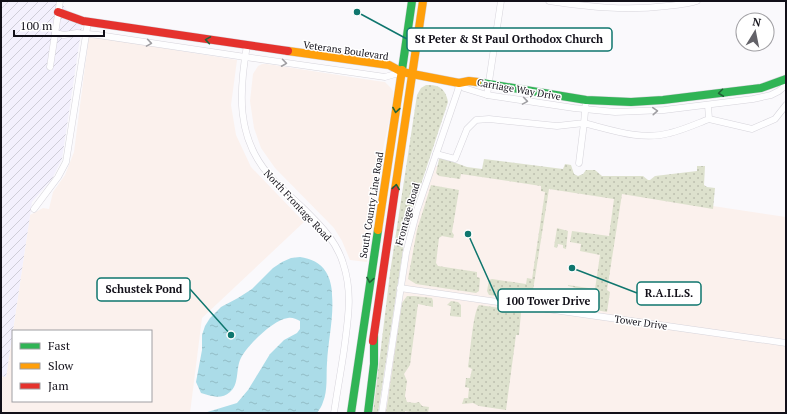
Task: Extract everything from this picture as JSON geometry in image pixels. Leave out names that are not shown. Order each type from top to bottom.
[{"type":"main road","name":"South County Line Road","points":[[351,413],[412,1]]},
{"type":"main road","points":[[362,413],[423,1]]},
{"type":"main road","name":"Veterans Boulevard","points":[[58,12],[69,17],[88,22],[389,64],[402,72]]},
{"type":"main road","points":[[402,72],[459,82]]},
{"type":"main road","name":"Carriage Way Drive","points":[[459,82],[469,81],[586,100],[631,102],[663,100],[761,88],[786,79]]},
{"type":"main road","points":[[368,413],[374,364],[374,337]]},
{"type":"street","points":[[50,67],[60,1]]},
{"type":"street","points":[[487,95],[501,1]]},
{"type":"street","points":[[549,1],[595,8],[618,9],[651,8],[697,1]]},
{"type":"street","points":[[34,209],[58,177],[66,162],[88,22]]},
{"type":"street","name":"Veterans Boulevard","points":[[55,33],[64,35],[77,33],[86,34],[385,76],[402,72]]},
{"type":"street","name":"North Frontage Road","points":[[247,45],[241,106],[249,143],[270,176],[314,218],[331,238],[343,261],[350,303],[334,413]]},
{"type":"street","name":"Carriage Way Drive","points":[[459,82],[464,88],[487,95],[586,109],[631,111],[664,110],[742,101],[764,97],[779,91],[786,85]]},
{"type":"street","name":"Frontage Road","points":[[382,413],[406,253],[417,210],[458,90],[459,82]]},
{"type":"street","points":[[741,90],[742,101]]},
{"type":"street","points":[[579,163],[586,100]]},
{"type":"street","points":[[631,102],[631,111]]},
{"type":"street","points":[[708,105],[709,119]]},
{"type":"street","points":[[436,154],[455,158],[467,129],[476,120],[489,118],[557,126],[584,123],[622,133],[644,136],[670,133],[709,119],[752,129],[775,119],[786,105]]},
{"type":"street","name":"Tower Drive","points":[[400,288],[786,343]]},
{"type":"shaded area","points":[[1,1],[63,1],[62,4],[70,13],[83,18],[62,159],[52,179],[32,202],[6,377],[1,376]]},
{"type":"shaded area","points":[[89,36],[237,60],[231,105],[236,135],[251,167],[304,222],[202,318],[190,413],[1,413],[1,376],[6,377],[12,338],[12,402],[152,402],[152,330],[13,330],[30,215],[43,208],[49,209],[53,192],[65,175],[74,152]]},
{"type":"shaded area","points":[[262,64],[385,82],[393,91],[393,104],[380,162],[367,262],[350,260],[342,241],[334,228],[275,168],[261,148],[254,128],[250,101],[253,74],[258,66]]},
{"type":"shaded area","points":[[435,166],[461,168],[786,217],[786,413],[385,413],[412,238]]},
{"type":"green space","points":[[426,85],[435,85],[441,88],[446,94],[448,102],[406,230],[378,413],[373,413],[390,273],[417,95],[421,88]]},
{"type":"green space","points":[[442,158],[467,167],[482,169],[484,159],[563,169],[565,164],[571,165],[574,174],[578,176],[583,174],[586,170],[595,170],[602,176],[643,176],[648,180],[655,176],[697,171],[697,166],[705,166],[704,185],[715,188],[713,209],[622,194],[607,290],[610,292],[607,312],[584,308],[581,294],[578,289],[568,286],[595,289],[600,255],[580,251],[581,244],[570,242],[572,231],[609,236],[614,199],[549,189],[533,290],[533,300],[489,295],[487,291],[489,280],[492,279],[526,284],[527,278],[532,279],[545,192],[541,191],[541,186],[461,174],[460,179],[439,176],[436,173],[439,159]]},
{"type":"green space","points":[[431,185],[459,190],[452,232],[454,235],[453,238],[442,236],[439,238],[436,263],[438,266],[477,272],[477,277],[480,278],[479,291],[476,293],[416,284],[408,279],[417,230]]},
{"type":"green space","points":[[557,228],[568,231],[566,249],[563,248],[563,245],[558,244],[557,248],[554,247]]},
{"type":"green space","points":[[407,296],[432,298],[433,301],[433,307],[418,304],[410,365],[404,374],[407,381],[405,396],[407,402],[419,402],[422,406],[429,407],[428,413],[414,413],[405,411],[405,413],[386,413],[402,303]]},
{"type":"green space","points":[[451,301],[458,302],[461,305],[461,317],[450,316],[451,306],[447,305]]},
{"type":"green space","points":[[479,305],[520,311],[521,313],[519,335],[516,335],[506,410],[479,406],[473,403],[462,404],[464,398],[468,398],[469,388],[465,387],[466,378],[470,378],[472,369],[468,367],[473,324]]},
{"type":"water","points":[[300,257],[318,263],[324,269],[330,280],[332,289],[332,312],[325,397],[317,413],[204,413],[237,403],[248,390],[270,354],[284,340],[297,333],[300,329],[300,321],[291,318],[282,320],[275,323],[261,334],[248,348],[240,360],[233,389],[220,397],[201,393],[196,382],[202,350],[202,335],[205,326],[210,318],[221,307],[252,289],[273,268],[291,258]]},
{"type":"traffic: fast","points":[[402,70],[412,1]]},
{"type":"traffic: fast","points":[[477,82],[586,100],[631,102],[663,100],[761,88],[786,79]]},
{"type":"traffic: fast","points":[[351,413],[378,230]]},
{"type":"traffic: fast","points":[[368,413],[374,364],[374,337]]},
{"type":"traffic: slow","points":[[395,190],[423,1]]},
{"type":"traffic: slow","points":[[288,51],[389,65],[402,72],[459,83],[469,81],[477,82]]},
{"type":"traffic: slow","points":[[378,230],[402,70]]},
{"type":"traffic: jam","points":[[58,12],[83,21],[288,51]]},
{"type":"traffic: jam","points":[[373,341],[395,190]]},
{"type":"place","name":"St Peter & St Paul Orthodox Church","points":[[357,12]]},
{"type":"place","name":"100 Tower Drive","points":[[468,234]]},
{"type":"place","name":"R.A.I.L.S.","points":[[572,268]]},
{"type":"place","name":"Schustek Pond","points":[[231,335]]}]
